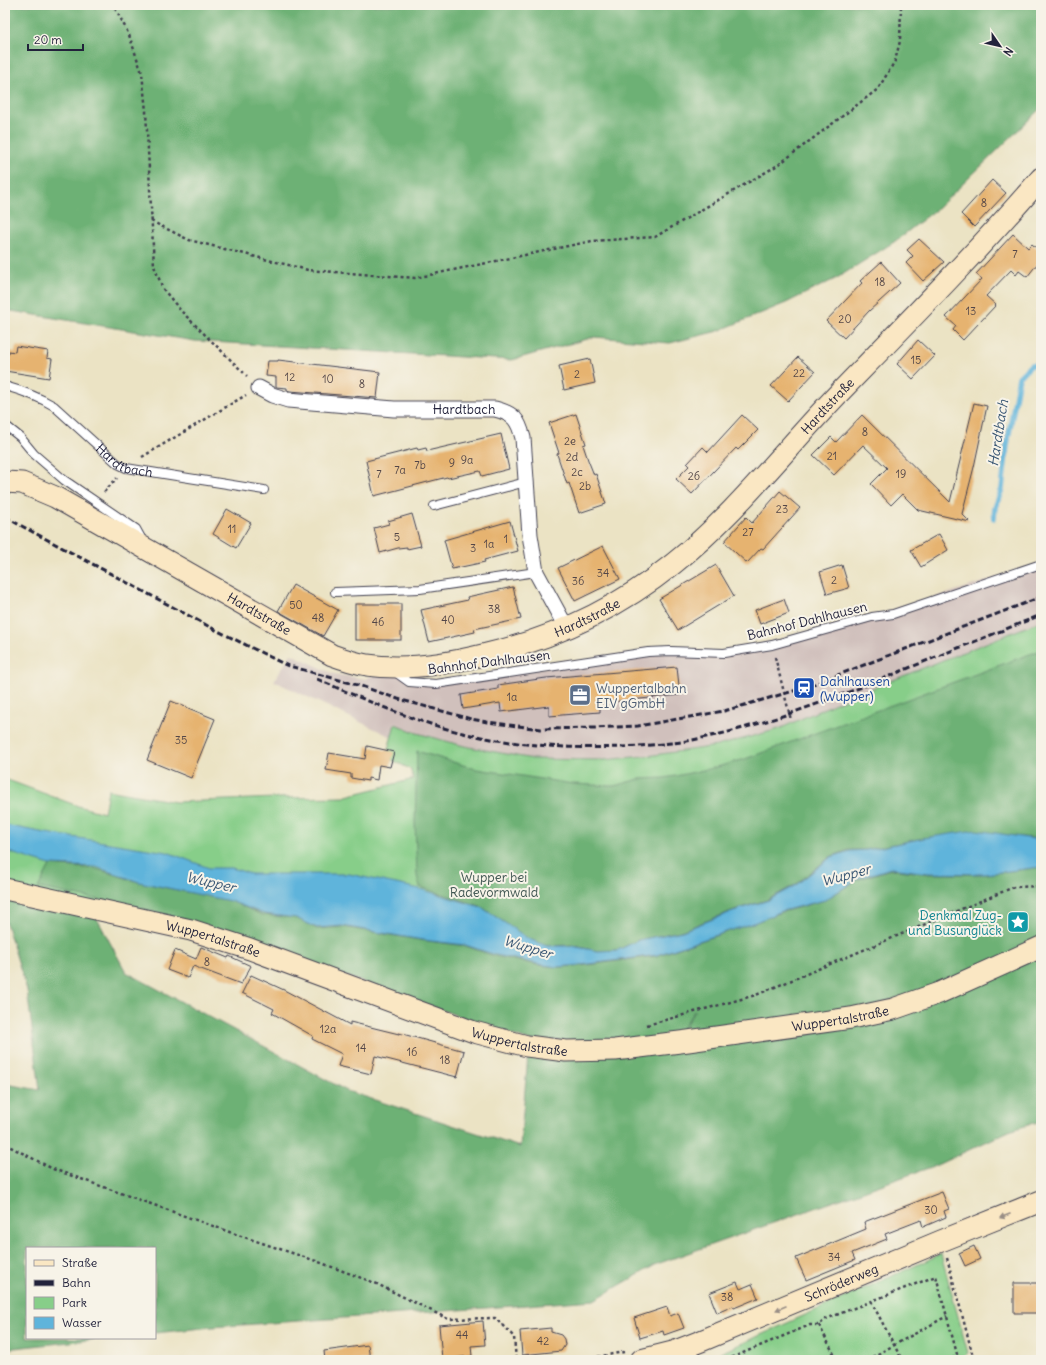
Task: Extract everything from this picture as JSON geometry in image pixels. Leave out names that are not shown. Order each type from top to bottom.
[{"type":"main road","name":"Hardtstraße","points":[[5,482],[22,483],[55,497],[332,655],[360,663],[387,666],[419,665],[466,659],[497,652],[567,629],[630,595],[674,564],[731,511],[834,399],[992,234],[1041,178]]},
{"type":"main road","name":"Wuppertalstraße","points":[[5,889],[191,930],[230,942],[474,1032],[528,1046],[566,1051],[615,1050],[688,1041],[844,1019],[893,1009],[939,993],[1041,947]]},
{"type":"main road","name":"Schröderweg","points":[[641,1360],[674,1352],[702,1341],[1041,1201]]},
{"type":"street","name":"Hardtbach","points":[[259,388],[272,395],[288,400],[394,409],[494,409],[506,412],[514,417],[523,438],[530,535],[536,572],[567,629]]},
{"type":"lane","name":"Hardtbach","points":[[5,386],[43,399],[54,406],[118,464],[126,468],[264,490]]},
{"type":"lane","points":[[5,425],[20,437],[34,454],[64,480],[136,529],[141,538],[139,546]]},
{"type":"lane","points":[[434,506],[526,482]]},
{"type":"lane","name":"Bahnhof Dahlhausen","points":[[387,666],[409,682],[436,684],[648,652],[671,651],[724,653],[772,645],[872,617],[893,614],[1041,564]]},
{"type":"lane","points":[[335,592],[420,589],[536,572]]},
{"type":"path","points":[[96,501],[129,464],[259,388],[181,311],[164,289],[154,266],[146,111],[142,72],[129,35],[117,10],[110,5]]},
{"type":"path","points":[[151,221],[189,240],[308,270],[415,278],[592,241],[655,237],[778,165],[878,89],[895,61],[900,41],[901,5]]},
{"type":"path","points":[[772,645],[791,720]]},
{"type":"path","points":[[640,1027],[756,994],[1014,887],[1041,886]]},
{"type":"path","points":[[5,1144],[53,1169],[375,1283],[448,1319],[495,1318],[514,1337],[516,1360]]},
{"type":"path","points":[[726,1360],[810,1325],[819,1325],[826,1319],[936,1276],[957,1354],[952,1360]]},
{"type":"path","points":[[953,1276],[974,1360]]},
{"type":"path","points":[[871,1301],[902,1360]]},
{"type":"path","points":[[867,1360],[947,1316]]},
{"type":"path","points":[[819,1325],[837,1360]]},
{"type":"shaded area","points":[[1041,564],[1041,649],[679,773],[421,751],[274,681],[291,654],[334,674],[366,679],[387,666],[409,682],[436,684],[648,652],[724,653],[872,617]]},
{"type":"green space","points":[[5,5],[1041,5],[1041,108],[938,208],[894,242],[837,278],[786,303],[718,331],[670,343],[594,337],[512,360],[195,341],[5,310]]},
{"type":"green space","name":"Wupper bei Radevormwald","points":[[1041,621],[1041,909],[565,1015],[5,885],[5,779],[78,806],[104,813],[108,790],[176,802],[345,797],[414,779],[410,769],[386,757],[395,724],[417,733],[464,746],[533,759],[604,760],[717,746],[779,729],[838,702]]},
{"type":"green space","points":[[1041,650],[1041,839],[974,832],[924,838],[865,850],[848,850],[830,857],[795,885],[767,900],[737,909],[681,931],[638,940],[618,950],[596,951],[572,945],[546,946],[526,938],[480,906],[420,887],[417,876],[415,822],[417,751],[476,769],[573,784],[614,786],[639,779],[664,778],[717,767],[745,759]]},
{"type":"green space","points":[[50,865],[96,869],[139,882],[231,901],[262,915],[297,918],[317,929],[343,927],[466,946],[494,956],[537,965],[558,967],[580,966],[656,956],[782,912],[825,900],[859,879],[891,869],[929,874],[987,874],[1041,867],[1041,942],[893,1006],[675,1040],[695,1010],[674,1040],[530,1041],[189,921],[141,908],[38,888]]},
{"type":"green space","points":[[5,894],[94,913],[126,972],[347,1091],[520,1147],[528,1055],[801,1029],[1041,951],[1041,1121],[1009,1131],[937,1165],[657,1264],[594,1300],[212,1327],[156,1333],[156,1247],[26,1247],[26,1339],[98,1339],[5,1349],[5,1084],[40,1090],[27,990],[5,920]]},
{"type":"green space","points":[[941,1254],[968,1353],[961,1360],[705,1360]]},
{"type":"water","name":"Wupper","points":[[5,825],[167,852],[209,868],[232,868],[251,874],[349,874],[420,889],[481,907],[529,939],[547,946],[572,946],[598,951],[618,950],[639,940],[682,931],[739,909],[769,900],[796,885],[831,857],[850,851],[867,850],[924,838],[976,830],[1041,840],[1041,867],[985,874],[928,873],[891,868],[859,878],[825,900],[782,911],[756,922],[657,955],[557,967],[496,955],[465,945],[422,940],[342,926],[317,928],[296,918],[264,914],[230,901],[139,882],[96,867],[50,865],[5,851]]},
{"type":"building","points":[[992,180],[1006,193],[974,227],[961,214]]},
{"type":"building","points":[[1013,234],[1028,248],[1032,244],[1041,252],[1041,259],[1027,277],[1019,271],[1016,275],[1011,270],[986,296],[996,305],[963,340],[953,330],[956,326],[946,317],[982,279],[976,274]]},
{"type":"building","points":[[919,239],[944,262],[923,281],[906,263],[913,256],[907,250]]},
{"type":"building","points":[[881,262],[900,283],[869,311],[844,338],[826,321],[862,283],[860,281]]},
{"type":"building","points":[[918,340],[935,356],[913,379],[897,364]]},
{"type":"building","points":[[16,346],[48,351],[47,358],[52,359],[49,378],[5,371],[5,353],[9,354],[9,351],[15,352]]},
{"type":"building","points":[[798,357],[815,372],[788,401],[771,386]]},
{"type":"building","points":[[590,359],[595,383],[564,390],[559,366]]},
{"type":"building","points":[[278,360],[380,372],[377,398],[290,391],[287,390],[287,388],[276,387],[276,377],[266,376],[268,361]]},
{"type":"building","points":[[974,403],[987,406],[962,514],[970,522],[918,510],[902,494],[891,505],[871,484],[887,468],[863,445],[834,475],[813,455],[831,437],[836,442],[862,415],[950,502]]},
{"type":"building","points":[[576,414],[586,444],[583,445],[588,460],[594,475],[596,474],[606,504],[579,513],[557,454],[559,453],[549,423]]},
{"type":"building","points":[[742,415],[758,430],[738,450],[736,448],[692,494],[676,479],[689,466],[687,464],[703,447],[708,452]]},
{"type":"building","points":[[501,434],[509,469],[482,476],[480,471],[447,477],[374,496],[366,461],[417,448],[418,450],[426,448],[427,451]]},
{"type":"building","points":[[780,491],[800,508],[763,549],[761,548],[747,563],[724,542],[746,517],[752,523]]},
{"type":"building","points":[[227,509],[251,523],[236,548],[213,534]]},
{"type":"building","points":[[412,514],[421,546],[407,549],[407,547],[398,548],[380,553],[374,528],[389,524],[388,521]]},
{"type":"building","points":[[510,521],[518,551],[484,560],[485,562],[452,569],[444,540]]},
{"type":"building","points":[[939,534],[948,550],[921,567],[911,550]]},
{"type":"building","points":[[603,546],[620,579],[575,601],[558,568]]},
{"type":"building","points":[[716,565],[734,596],[678,630],[659,599]]},
{"type":"building","points":[[842,565],[849,588],[827,594],[820,572]]},
{"type":"building","points":[[293,585],[338,610],[323,636],[278,611]]},
{"type":"building","points":[[513,587],[521,619],[474,629],[475,632],[429,642],[421,610],[468,600],[467,597]]},
{"type":"building","points":[[784,599],[789,613],[760,624],[755,610]]},
{"type":"building","points":[[355,604],[401,604],[401,640],[355,640]]},
{"type":"building","points":[[677,667],[680,695],[600,703],[600,712],[549,716],[549,706],[501,712],[500,703],[463,709],[461,695],[498,689],[498,685],[546,678]]},
{"type":"building","points":[[171,701],[215,719],[191,778],[147,760]]},
{"type":"building","points":[[367,746],[394,752],[390,767],[379,765],[377,780],[368,778],[368,781],[351,778],[351,774],[326,770],[329,753],[365,759]]},
{"type":"building","points":[[201,947],[228,958],[229,956],[251,966],[241,984],[193,966],[188,978],[167,970],[175,950],[196,959]]},
{"type":"building","points":[[251,975],[284,990],[350,1025],[350,1022],[399,1033],[464,1051],[457,1077],[375,1056],[371,1074],[338,1066],[342,1054],[312,1039],[313,1036],[272,1013],[274,1009],[242,993]]},
{"type":"building","points":[[942,1192],[949,1209],[944,1211],[946,1217],[923,1227],[921,1220],[885,1234],[887,1239],[852,1253],[855,1260],[806,1280],[796,1258],[866,1229],[864,1222]]},
{"type":"building","points":[[974,1246],[980,1259],[965,1266],[959,1253]]},
{"type":"building","points":[[737,1282],[740,1289],[752,1284],[758,1298],[717,1313],[709,1293]]},
{"type":"building","points":[[1014,1283],[1041,1283],[1041,1299],[1038,1299],[1038,1313],[1014,1313]]},
{"type":"building","points":[[667,1307],[670,1316],[678,1313],[684,1328],[664,1335],[663,1331],[640,1338],[634,1318]]},
{"type":"building","points":[[483,1321],[485,1345],[471,1346],[472,1356],[442,1359],[439,1325]]},
{"type":"building","points":[[551,1328],[551,1332],[561,1335],[564,1339],[565,1345],[561,1351],[522,1355],[520,1331]]},
{"type":"building","points":[[368,1345],[370,1360],[325,1360],[324,1351]]},
{"type":"waterway","name":"Hardtbach","points":[[994,518],[995,508],[1002,489],[1007,445],[1019,377],[1031,365],[1041,364]]},
{"type":"railway","points":[[5,517],[208,626],[286,665],[361,686],[398,699],[471,719],[541,729],[638,726],[724,711],[804,688],[1041,597]]},
{"type":"railway","points":[[317,679],[409,717],[467,734],[543,746],[595,748],[646,746],[699,739],[777,718],[875,682],[1041,615]]},
{"type":"place","name":"Dahlhausen (Wupper)","points":[[804,688]]},
{"type":"place","name":"Wuppertalbahn EIV gGmbH","points":[[580,695]]},
{"type":"place","name":"Denkmal Zug- und Busunglück","points":[[1018,922]]}]
